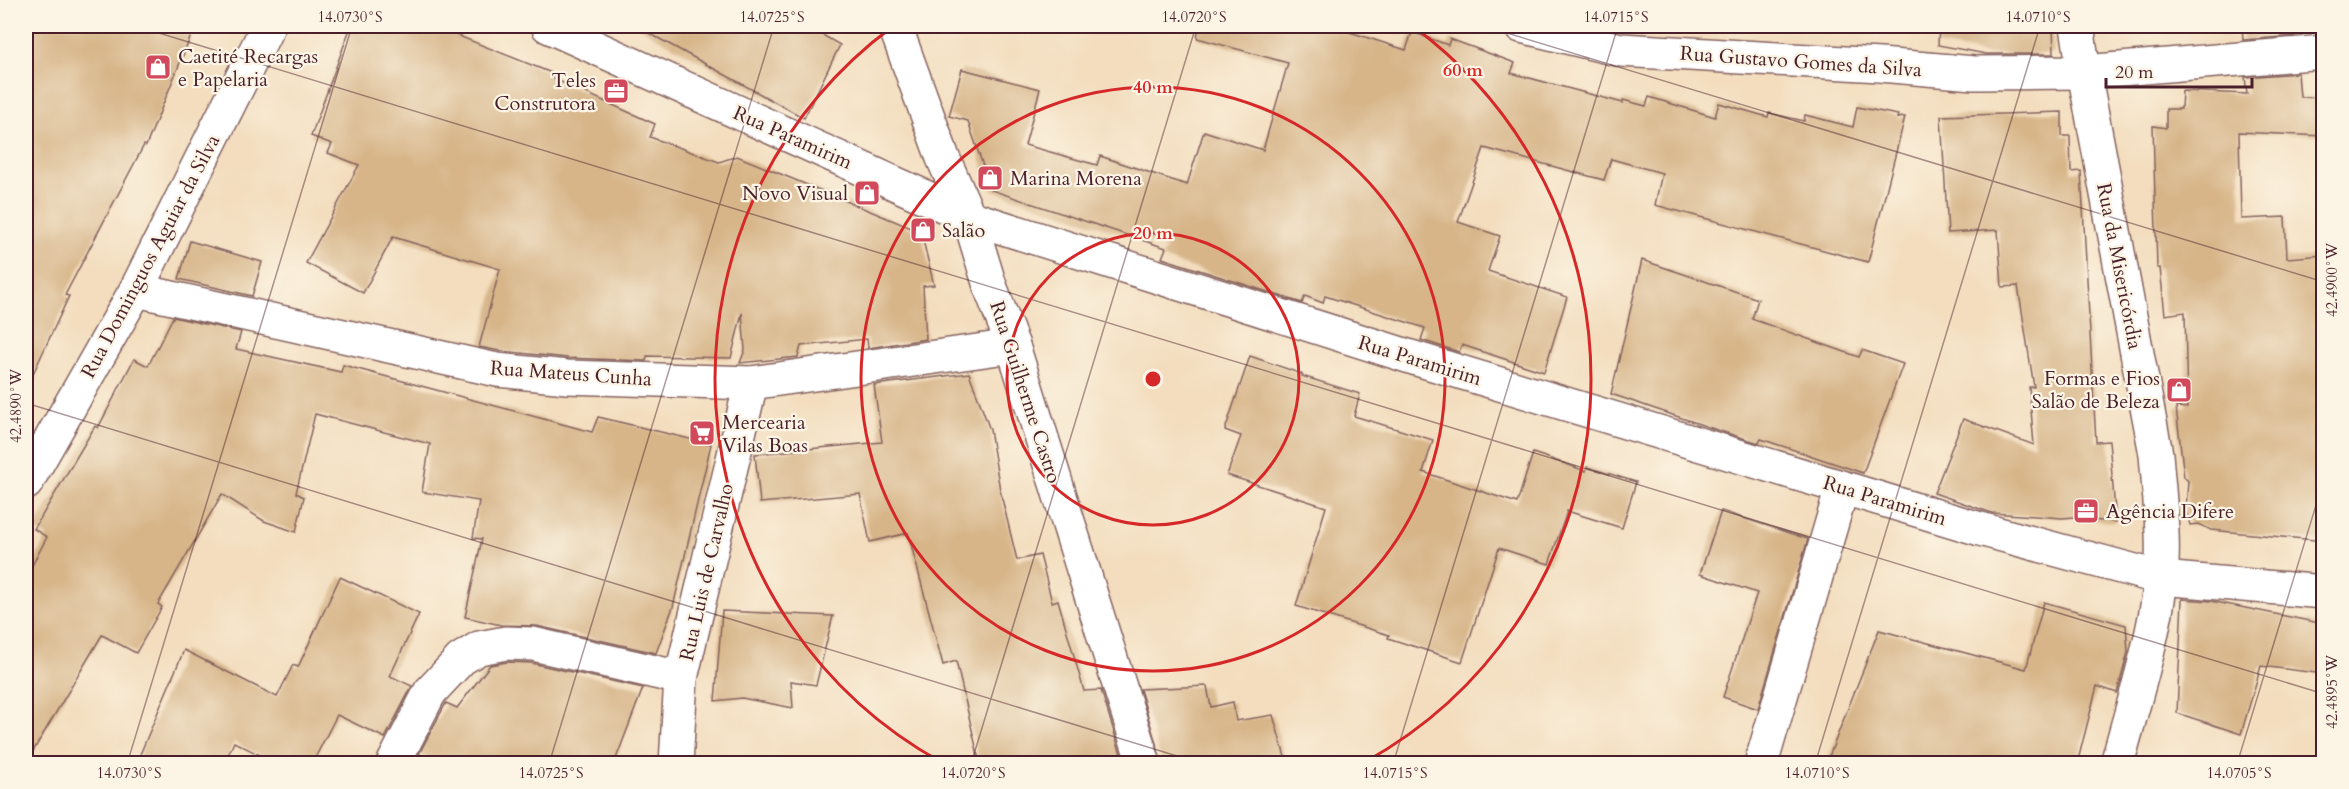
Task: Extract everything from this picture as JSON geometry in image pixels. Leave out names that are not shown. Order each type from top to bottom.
[{"type":"street","name":"Rua Dominguos Aguiar da Silva","points":[[26,483],[135,291],[268,26]]},
{"type":"street","name":"Rua Paramirim","points":[[548,26],[969,217],[1429,363],[1980,529],[2161,578],[2324,592]]},
{"type":"street","name":"Rua Guilherme Castro","points":[[896,26],[943,158],[969,217],[990,286],[1013,346],[1144,764]]},
{"type":"street","name":"Rua Gustavo Gomes da Silva","points":[[1521,26],[1974,73],[2084,72],[2324,52]]},
{"type":"street","name":"Rua da Misericórdia","points":[[2077,26],[2156,454],[2162,518],[2161,578],[2145,656],[2117,764]]},
{"type":"street","name":"Rua Mateus Cunha","points":[[135,291],[497,370],[567,377],[751,383],[1013,346]]},
{"type":"street","name":"Rua Luis de Carvalho","points":[[676,764],[681,678],[751,383]]},
{"type":"street","points":[[1761,764],[1842,488]]},
{"type":"street","points":[[393,764],[430,692],[461,658],[479,648],[506,642],[533,644],[681,678]]},
{"type":"building","points":[[26,26],[195,26],[146,146],[144,145],[65,295],[69,296],[26,389]]},
{"type":"building","points":[[351,26],[434,26],[554,74],[552,78],[655,124],[650,137],[719,162],[737,156],[921,232],[934,285],[923,286],[926,339],[868,348],[867,339],[801,346],[798,357],[740,363],[745,350],[742,313],[731,358],[647,356],[646,361],[568,358],[500,351],[479,347],[500,269],[393,237],[363,293],[306,263],[359,165],[328,153],[332,144],[311,136]]},
{"type":"building","points":[[636,26],[807,26],[840,45],[804,118]]},
{"type":"building","points":[[1199,26],[1331,26],[1406,50],[1412,32],[1448,45],[1450,39],[1515,63],[1511,73],[1623,103],[1623,100],[1646,106],[1649,97],[1715,117],[1719,103],[1768,117],[1769,113],[1804,121],[1805,115],[1853,127],[1857,107],[1898,115],[1897,118],[1905,117],[1868,262],[1655,205],[1662,173],[1611,159],[1604,180],[1484,148],[1458,222],[1500,236],[1488,271],[1567,297],[1544,372],[1462,345],[1459,352],[1421,340],[1425,328],[1325,296],[1323,303],[1305,296],[1302,303],[1162,258],[1166,248],[991,190],[968,121],[949,116],[962,69],[1040,89],[1025,145],[1097,165],[1100,156],[1187,185],[1204,131],[1263,150],[1288,63],[1197,38]]},
{"type":"building","points":[[1939,26],[2053,26],[2054,54],[1986,54],[1938,45]]},
{"type":"building","points":[[2242,26],[2295,26],[2295,36],[2243,40]]},
{"type":"building","points":[[2298,73],[2300,97],[2324,98],[2324,136],[2239,132],[2241,219],[2285,217],[2287,258],[2324,255],[2324,541],[2211,530],[2199,524],[2190,525],[2186,510],[2188,481],[2184,477],[2176,407],[2187,408],[2185,312],[2165,315],[2160,268],[2157,268],[2153,126],[2166,128],[2166,109],[2181,109],[2182,91],[2247,94],[2245,77]]},
{"type":"building","points":[[2062,112],[2062,136],[2070,136],[2071,172],[2081,171],[2096,442],[2109,441],[2116,522],[2076,519],[2075,517],[1992,513],[1934,493],[1963,419],[2034,445],[2029,387],[2034,387],[2018,286],[2002,287],[1998,230],[1948,233],[1941,116]]},
{"type":"building","points":[[190,241],[262,262],[252,296],[179,279]]},
{"type":"building","points":[[1642,260],[1758,299],[1752,319],[1859,357],[1862,350],[1903,364],[1863,473],[1761,439],[1759,443],[1720,431],[1611,394]]},
{"type":"building","points":[[173,317],[241,332],[236,349],[341,372],[343,365],[592,432],[598,417],[711,444],[673,607],[656,653],[537,626],[501,625],[465,617],[482,539],[473,538],[479,501],[422,492],[430,444],[315,414],[296,493],[304,497],[296,532],[264,521],[222,494],[158,604],[162,607],[136,653],[102,635],[26,763],[26,577],[47,537],[34,529],[95,426],[98,428],[134,359],[148,366]]},
{"type":"building","points":[[1250,356],[1302,374],[1302,376],[1360,394],[1354,416],[1433,440],[1423,472],[1517,503],[1533,453],[1586,471],[1587,467],[1636,482],[1622,528],[1567,511],[1549,564],[1499,548],[1462,662],[1388,638],[1389,635],[1296,606],[1326,507],[1227,475],[1241,436],[1225,430]]},
{"type":"building","points":[[969,373],[990,430],[1000,490],[1017,560],[1040,555],[1052,602],[1058,600],[1084,691],[1101,690],[1124,764],[980,764],[956,661],[943,665],[908,533],[870,542],[860,494],[760,503],[755,454],[882,442],[874,385]]},
{"type":"building","points":[[1721,511],[1808,539],[1758,709],[1723,697],[1757,593],[1700,574]]},
{"type":"building","points":[[340,577],[419,614],[390,676],[412,686],[385,738],[337,715],[312,764],[278,764],[234,742],[224,764],[136,764],[184,650],[277,697],[293,665],[298,667]]},
{"type":"building","points":[[2182,599],[2211,601],[2324,624],[2324,674],[2261,666],[2241,734],[2177,713]]},
{"type":"building","points":[[2044,602],[2126,625],[2128,652],[2117,693],[2097,686],[2077,764],[1826,764],[1879,630],[2026,669]]},
{"type":"building","points":[[722,611],[833,616],[816,685],[791,681],[793,708],[742,698],[715,701]]},
{"type":"building","points":[[507,662],[531,663],[643,688],[614,764],[438,764],[419,754],[446,703],[457,708],[490,665]]},
{"type":"building","points":[[1207,686],[1211,707],[1233,702],[1236,721],[1273,715],[1287,764],[1162,764],[1140,689]]},
{"type":"place","name":"Caetité Recargas e Papelaria","points":[[158,67]]},
{"type":"place","name":"Teles Construtora","points":[[616,91]]},
{"type":"place","name":"Marina Morena","points":[[990,178]]},
{"type":"place","name":"Novo Visual","points":[[867,193]]},
{"type":"place","name":"Salão","points":[[923,230]]},
{"type":"place","name":"Formas e Fios Salão de Beleza","points":[[2179,390]]},
{"type":"place","name":"Mercearia Vilas Boas","points":[[702,433]]},
{"type":"place","name":"Agência Difere","points":[[2086,511]]}]
